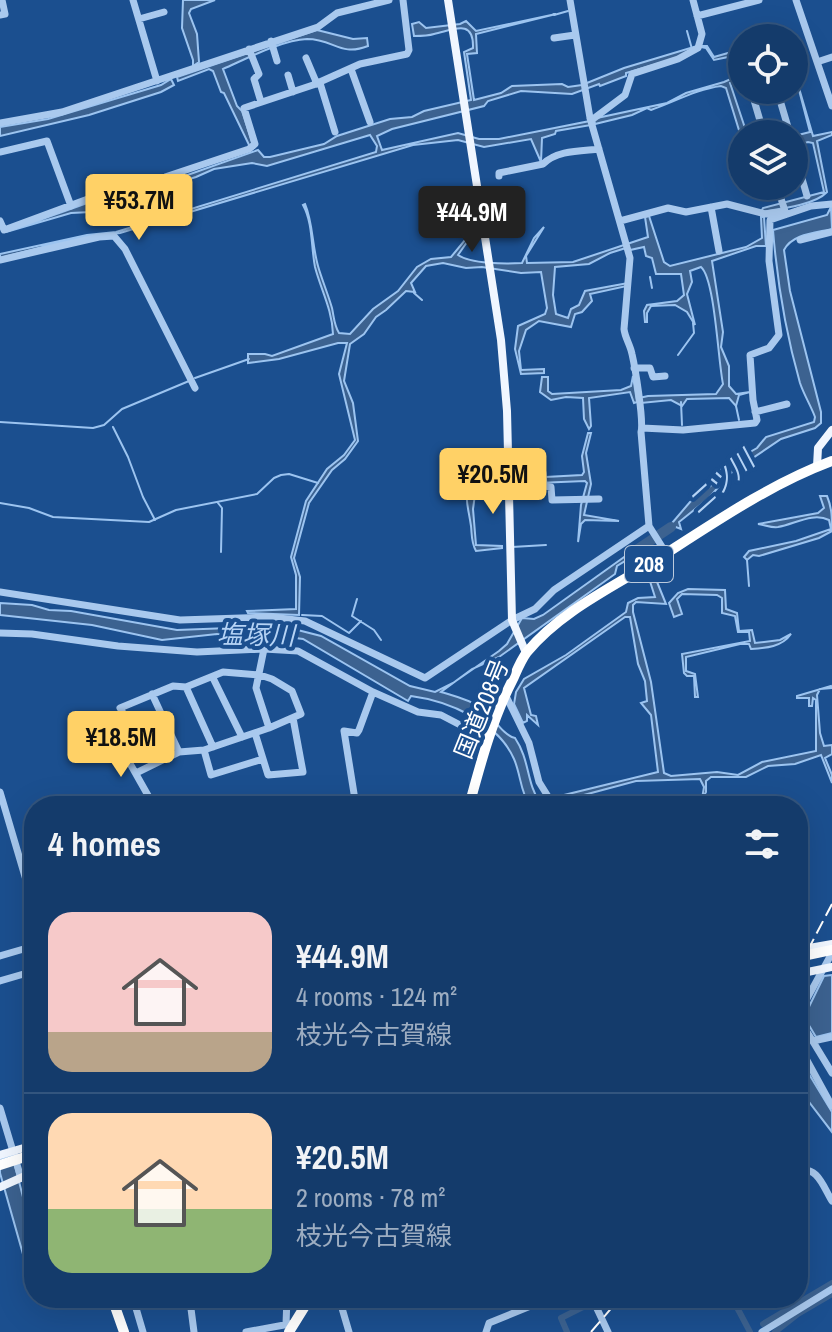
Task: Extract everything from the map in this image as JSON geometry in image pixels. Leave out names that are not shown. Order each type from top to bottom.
[{"type":"highway","name":"国道208号","points":[[472,796],[487,739],[526,653],[584,604],[775,487],[832,461]]},
{"type":"highway","points":[[808,956],[832,952]]},
{"type":"highway","points":[[0,1165],[24,1157]]},
{"type":"highway","points":[[116,1308],[124,1332]]},
{"type":"highway","points":[[290,1326],[303,1308]]},
{"type":"main road","points":[[448,0],[501,340],[512,622],[526,653]]},
{"type":"main road","points":[[817,466],[818,448],[832,430]]},
{"type":"main road","points":[[808,948],[832,944]]},
{"type":"main road","points":[[808,972],[832,967]]},
{"type":"main road","points":[[0,1155],[24,1148]]},
{"type":"main road","points":[[0,1187],[24,1177]]},
{"type":"street","points":[[0,15],[5,14],[2,0]]},
{"type":"street","points":[[133,0],[157,81]]},
{"type":"street","points":[[0,123],[62,112],[272,45],[318,27],[337,13],[389,0]]},
{"type":"street","points":[[0,221],[4,230],[96,196],[165,177],[252,147],[243,109],[364,63],[407,54],[403,0]]},
{"type":"street","points":[[570,0],[592,121],[631,264],[624,329],[634,368],[642,428],[651,532],[666,553]]},
{"type":"street","points":[[592,121],[625,95],[632,74],[678,59],[699,46],[702,34],[693,0]]},
{"type":"street","points":[[697,16],[759,0]]},
{"type":"street","points":[[796,0],[832,106]]},
{"type":"street","points":[[139,19],[164,12]]},
{"type":"street","points":[[554,38],[575,35]]},
{"type":"street","points":[[272,45],[277,61]]},
{"type":"street","points":[[251,52],[259,74],[254,79],[261,102]]},
{"type":"street","points":[[817,62],[832,57]]},
{"type":"street","points":[[306,58],[335,132]]},
{"type":"street","points":[[351,69],[370,122]]},
{"type":"street","points":[[288,75],[293,92]]},
{"type":"street","points":[[0,152],[47,141],[71,206]]},
{"type":"street","points":[[499,176],[499,173],[543,164],[562,153],[599,149]]},
{"type":"street","points":[[782,200],[785,208]]},
{"type":"street","points":[[620,221],[668,208],[686,212],[727,204],[763,214],[785,208],[832,204]]},
{"type":"street","points":[[711,207],[719,251]]},
{"type":"street","points":[[642,428],[683,430],[744,425],[757,420],[750,355],[769,348],[779,335],[769,261],[770,220],[785,208]]},
{"type":"street","points":[[800,240],[832,232]]},
{"type":"street","points":[[0,260],[114,236],[125,249],[195,388]]},
{"type":"street","points":[[634,368],[650,368],[653,377],[665,376]]},
{"type":"street","points":[[755,412],[787,404]]},
{"type":"street","points":[[508,478],[543,473],[544,486],[551,487],[552,500],[599,499]]},
{"type":"street","points":[[0,592],[180,620],[270,617],[305,621],[425,678],[535,609],[554,590],[651,532]]},
{"type":"street","points":[[0,633],[197,652],[298,651],[373,692],[418,712],[441,715],[487,739]]},
{"type":"street","points":[[264,649],[256,688],[269,728]]},
{"type":"street","points":[[136,773],[179,752],[204,750],[301,714],[292,691],[260,675],[223,672],[186,687],[173,686],[120,708],[154,764]]},
{"type":"street","points":[[213,678],[242,737]]},
{"type":"street","points":[[186,687],[213,747]]},
{"type":"street","points":[[354,796],[344,731],[357,733],[373,692]]},
{"type":"street","points":[[152,694],[179,752]]},
{"type":"street","points":[[505,694],[529,743],[539,782],[548,796]]},
{"type":"street","points":[[255,733],[268,775],[303,772],[293,718]]},
{"type":"street","points":[[115,737],[149,796]]},
{"type":"street","points":[[204,750],[211,775],[263,759]]},
{"type":"street","points":[[0,792],[24,874]]},
{"type":"street","points":[[0,956],[24,949]]},
{"type":"street","points":[[808,997],[832,952]]},
{"type":"street","points":[[0,981],[24,974]]},
{"type":"street","points":[[808,1033],[832,1073]]},
{"type":"street","points":[[813,1041],[832,1037]]},
{"type":"street","points":[[808,1062],[832,1106]]},
{"type":"street","points":[[0,1108],[21,1178]]},
{"type":"street","points":[[808,1168],[813,1171],[832,1201]]},
{"type":"street","points":[[808,1304],[832,1289]]},
{"type":"street","points":[[136,1308],[143,1332]]},
{"type":"street","points":[[191,1308],[194,1332]]},
{"type":"street","points":[[342,1308],[349,1332]]},
{"type":"street","points":[[486,1332],[489,1323],[526,1308]]},
{"type":"street","points":[[597,1308],[608,1332]]},
{"type":"street","points":[[762,1332],[801,1308]]},
{"type":"street","points":[[246,1332],[290,1326]]},
{"type":"water","points":[[183,0],[215,0],[191,9],[189,13],[197,34],[199,62],[193,66],[182,28]]},
{"type":"water","points":[[556,14],[476,34],[477,53],[467,54],[474,100],[501,93],[512,86],[582,85],[624,68],[697,46],[707,46],[714,57],[728,53],[728,57],[714,60],[706,48],[701,47],[684,56],[626,73],[626,76],[572,94],[521,91],[488,101],[484,106],[392,129],[377,136],[382,150],[458,133],[479,139],[499,139],[590,121],[591,125],[556,131],[542,138],[541,162],[531,139],[484,147],[458,140],[413,145],[120,233],[73,239],[0,258],[0,254],[87,235],[116,232],[376,152],[377,146],[370,135],[267,166],[252,163],[214,169],[91,212],[71,213],[6,232],[90,202],[165,183],[258,150],[264,157],[270,157],[324,144],[337,136],[390,119],[412,117],[424,111],[471,100],[464,52],[473,48],[470,33],[461,28],[414,36],[412,24],[419,22],[426,28],[466,21],[476,31]]},
{"type":"water","points":[[317,30],[353,39],[367,38],[368,46],[350,50],[316,40],[297,40],[223,69],[254,148],[251,149],[213,71],[209,69],[178,81],[177,77]]},
{"type":"water","points":[[171,79],[174,85],[161,92],[89,115],[0,136],[0,127],[48,119],[161,85]]},
{"type":"water","points":[[728,80],[728,94],[726,88],[721,86],[651,110],[647,108],[595,124],[597,118],[667,103],[686,93]]},
{"type":"water","points":[[731,104],[737,104],[742,120],[736,120]]},
{"type":"water","points":[[803,104],[813,136],[832,132],[832,135],[817,141],[827,192],[806,203],[761,212],[763,208],[794,200],[808,200],[808,196],[824,192],[813,143],[808,142],[810,132]]},
{"type":"water","points":[[305,204],[318,266],[336,327],[339,333],[350,334],[373,309],[398,291],[417,267],[431,259],[451,257],[470,234],[471,217],[472,235],[458,255],[480,262],[522,263],[534,238],[544,227],[526,256],[527,263],[573,262],[648,237],[645,217],[649,216],[664,262],[670,266],[746,247],[762,238],[761,217],[764,217],[766,246],[756,246],[712,261],[723,332],[721,347],[729,366],[729,386],[736,394],[750,392],[739,395],[736,406],[729,398],[687,399],[682,406],[671,400],[641,403],[639,398],[716,394],[723,384],[710,287],[701,267],[690,271],[692,282],[687,294],[695,325],[687,312],[675,305],[651,306],[645,322],[647,305],[677,301],[684,295],[681,274],[656,274],[652,258],[646,256],[644,247],[630,250],[629,247],[589,264],[555,267],[553,295],[556,314],[568,318],[585,291],[628,283],[627,286],[590,294],[592,301],[582,312],[575,314],[571,327],[539,321],[526,330],[519,351],[521,370],[544,369],[544,373],[521,374],[515,349],[518,326],[545,314],[547,308],[541,272],[466,268],[443,263],[426,266],[411,283],[415,292],[406,291],[350,344],[344,381],[353,403],[358,441],[332,470],[309,503],[294,558],[300,577],[299,615],[248,613],[296,609],[296,575],[291,557],[306,501],[327,469],[344,455],[355,440],[339,374],[347,343],[248,363],[248,354],[272,356],[333,334],[315,267]]},
{"type":"water","points":[[831,207],[832,229],[798,237],[784,250],[790,291],[821,412],[821,423],[815,428],[781,439],[735,470],[722,480],[709,498],[679,522],[681,529],[676,527],[661,536],[690,502],[717,481],[722,468],[757,448],[766,437],[814,422],[815,417],[800,383],[790,345],[773,230],[827,215]]},
{"type":"water","points":[[633,376],[637,402],[634,403],[630,392],[589,398],[589,429],[584,419],[583,398],[551,400],[540,392],[542,377],[548,377],[548,391],[552,394],[621,390],[631,386]]},
{"type":"water","points":[[588,433],[591,433],[586,453],[591,484],[584,515],[619,521],[585,520],[581,524],[578,542],[585,481],[537,483],[526,488],[517,484],[479,485],[476,487],[473,509],[476,545],[502,548],[476,551],[467,504],[468,481],[478,478],[492,480],[582,475],[582,456]]},
{"type":"water","points":[[820,496],[827,496],[829,500],[832,531],[819,538],[759,556],[753,555],[747,560],[744,557],[749,551],[796,541],[831,529],[829,520],[817,517],[778,527],[758,524],[818,513],[824,508]]},
{"type":"water","points":[[648,540],[650,544],[646,547],[645,557],[639,560],[635,555],[617,566],[615,574],[499,657],[475,668],[507,644],[522,618],[534,619],[543,615]]},
{"type":"water","points":[[653,572],[666,604],[636,602],[633,612],[651,682],[664,773],[671,776],[717,772],[738,775],[762,762],[816,751],[816,700],[813,698],[812,706],[809,706],[809,698],[797,696],[820,689],[817,695],[820,733],[824,746],[832,745],[832,754],[825,758],[832,783],[821,755],[795,764],[768,766],[746,777],[711,777],[706,781],[704,796],[700,779],[636,781],[580,796],[560,796],[658,772],[651,715],[641,703],[647,701],[645,681],[638,664],[630,617],[625,617],[524,688],[531,715],[536,716],[538,725],[527,715],[527,721],[523,723],[514,704],[516,692],[524,679],[566,655],[626,612],[628,603],[638,598],[655,597],[648,575]]},
{"type":"water","points":[[688,589],[725,590],[726,609],[737,613],[739,631],[752,630],[755,643],[780,640],[791,634],[783,642],[768,647],[751,649],[749,644],[740,644],[686,657],[686,671],[695,674],[698,697],[695,697],[694,676],[684,673],[682,654],[750,641],[749,632],[738,632],[735,616],[722,613],[722,598],[717,595],[682,594],[677,599],[682,614],[674,617],[669,603],[678,593]]},
{"type":"water","name":"塩塚川","points":[[0,603],[32,605],[177,630],[282,626],[321,636],[410,686],[435,692],[455,682],[441,692],[482,708],[515,738],[536,796],[525,796],[507,746],[484,724],[441,703],[411,696],[408,701],[303,639],[217,634],[162,640],[92,625],[0,615]]},
{"type":"water","points":[[832,975],[832,1033],[816,1037],[808,1024],[808,1009],[824,976]]},
{"type":"water","points":[[808,1072],[832,1112],[832,1132],[808,1101]]},
{"type":"water","points":[[13,1158],[24,1201],[24,1258],[0,1173],[0,1159]]},
{"type":"waterway","points":[[554,15],[568,11]]},
{"type":"waterway","points":[[687,31],[692,49]]},
{"type":"waterway","points":[[650,277],[652,288]]},
{"type":"waterway","points":[[414,293],[422,300]]},
{"type":"waterway","points":[[678,355],[694,333],[693,323]]},
{"type":"waterway","points":[[195,378],[249,359]]},
{"type":"waterway","points":[[0,422],[93,428],[104,425],[122,409],[189,381]]},
{"type":"waterway","points":[[681,402],[682,425]]},
{"type":"waterway","points":[[736,406],[739,420]]},
{"type":"waterway","points":[[113,427],[155,520]]},
{"type":"waterway","points":[[0,503],[29,508],[53,517],[149,522],[176,510],[257,494],[281,475],[289,474],[318,483]]},
{"type":"waterway","points":[[218,503],[222,508],[221,552]]},
{"type":"waterway","name":"二ツ川","points":[[638,549],[671,527]]},
{"type":"waterway","points":[[512,547],[546,545]]},
{"type":"waterway","points":[[747,560],[749,586]]},
{"type":"waterway","points":[[357,599],[352,616],[374,630],[381,640]]},
{"type":"waterway","points":[[302,615],[322,616],[349,633],[361,621]]},
{"type":"waterway","points":[[808,1297],[832,1283]]},
{"type":"waterway","points":[[775,1332],[832,1294]]},
{"type":"waterway","points":[[567,1332],[561,1318],[581,1308]]},
{"type":"waterway","points":[[737,1308],[750,1332]]},
{"type":"waterway","points":[[763,1324],[790,1308]]},
{"type":"railway","points":[[808,950],[832,904]]},
{"type":"railway","points":[[591,1332],[611,1308]]}]
